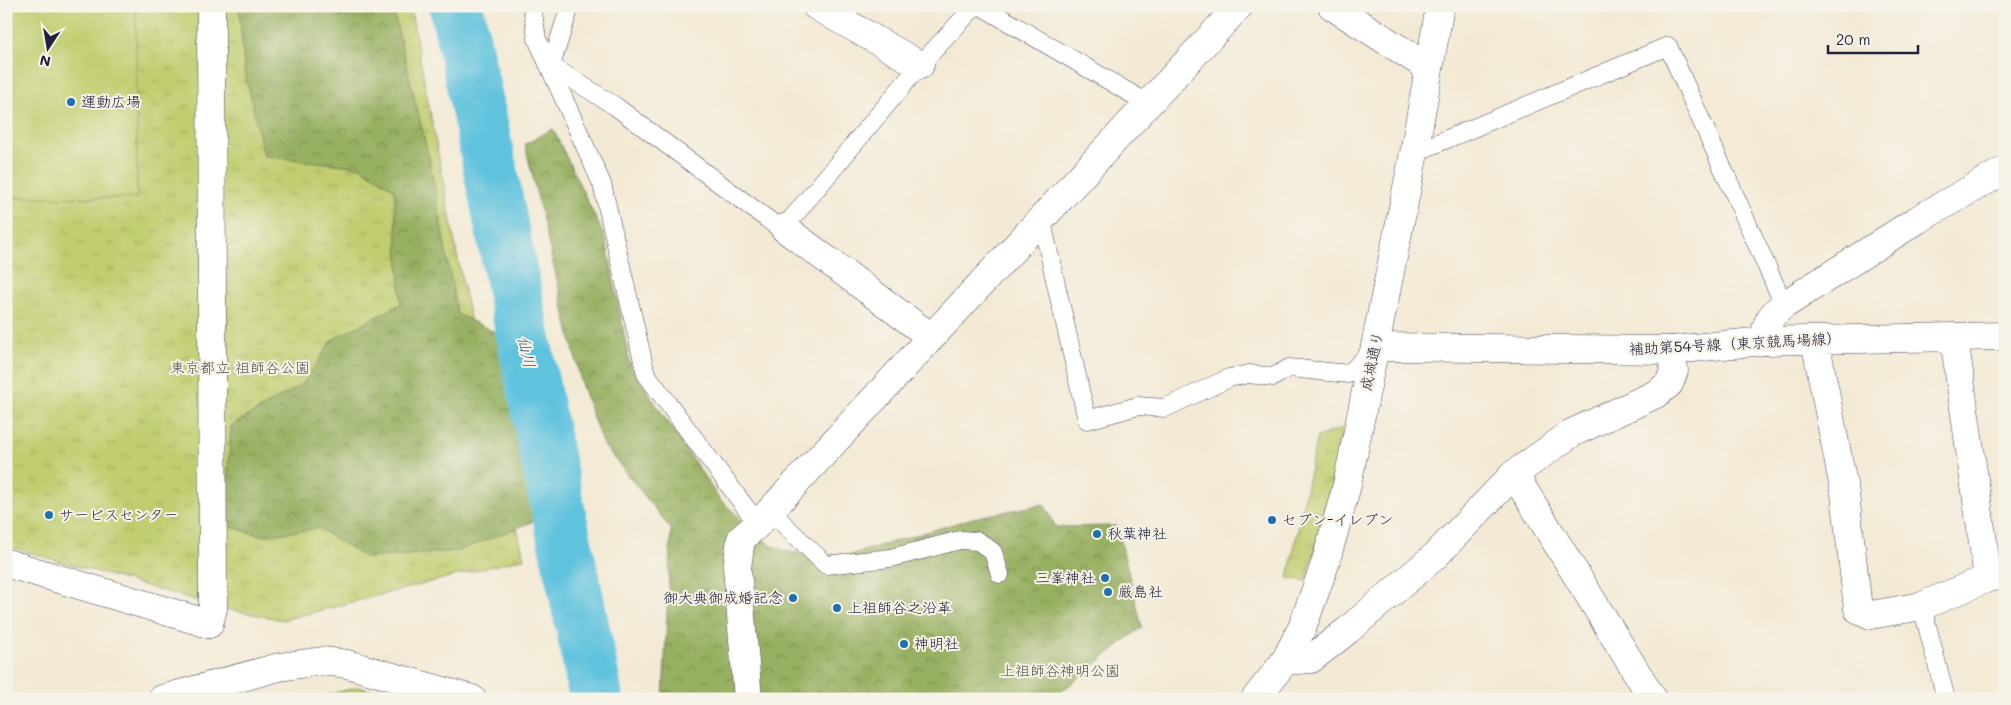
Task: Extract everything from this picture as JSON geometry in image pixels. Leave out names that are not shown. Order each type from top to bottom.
[{"type":"street","points":[[6,563],[209,624],[213,609],[212,6]]},
{"type":"street","points":[[816,6],[920,65]]},
{"type":"street","points":[[748,699],[737,568],[742,539],[1238,6]]},
{"type":"street","points":[[1332,6],[1429,68]]},
{"type":"street","name":"成城通り","points":[[1255,699],[1285,661],[1302,628],[1325,564],[1347,485],[1414,153],[1440,6]]},
{"type":"street","points":[[1764,341],[1769,320],[1773,313],[1784,305],[1916,220],[2005,170]]},
{"type":"street","points":[[784,228],[931,337]]},
{"type":"street","name":"補助第54号線（東京競馬場線）","points":[[1376,347],[1672,350],[1764,341],[2005,336]]},
{"type":"street","points":[[1814,340],[1845,494],[1858,608],[1871,615],[1922,606],[1996,576],[1954,337]]},
{"type":"street","points":[[1285,661],[1311,659],[1348,630],[1435,556],[1514,474],[1572,433],[1656,394],[1669,384],[1674,370],[1672,350]]},
{"type":"street","points":[[1514,474],[1653,699]]},
{"type":"street","points":[[162,699],[279,667],[322,662],[348,664],[472,699]]},
{"type":"lane","points":[[532,6],[536,39],[602,184],[646,374],[764,517],[826,565],[891,558],[960,540],[978,541],[992,552],[1000,574]]},
{"type":"lane","points":[[548,64],[553,59],[570,6]]},
{"type":"lane","points":[[548,64],[615,106],[782,230],[920,65],[975,6]]},
{"type":"lane","points":[[981,6],[1147,103]]},
{"type":"lane","points":[[1414,153],[1668,46],[1784,305]]},
{"type":"lane","points":[[1041,218],[1087,420],[1138,406],[1165,408],[1229,378],[1248,374],[1273,377],[1289,368],[1349,374],[1376,347]]},
{"type":"lane","points":[[1922,606],[1946,699]]},
{"type":"green space","name":"東京都立 祖師谷公園","points":[[6,6],[410,6],[465,296],[524,558],[283,620],[227,609],[6,546]]},
{"type":"green space","name":"運動広場","points":[[6,6],[136,6],[137,198],[6,197]]},
{"type":"green space","points":[[239,6],[392,6],[430,162],[457,314],[499,334],[552,514],[458,551],[367,558],[318,528],[263,536],[225,525],[231,426],[304,383],[332,340],[401,304],[394,189],[361,167],[264,156],[244,68]]},
{"type":"green space","name":"上祖師谷神明公園","points":[[553,129],[606,240],[630,365],[719,499],[770,545],[789,552],[846,556],[973,518],[1044,504],[1056,527],[1117,526],[1142,627],[1052,699],[663,699],[671,529],[602,443],[582,386],[525,144]]},
{"type":"green space","points":[[1343,428],[1323,522],[1306,581],[1288,578],[1317,437]]},
{"type":"green space","points":[[358,687],[402,699],[313,699]]},
{"type":"waterway","name":"仙川","points":[[456,6],[596,699]]},
{"type":"place","name":"運動広場","points":[[71,102]]},
{"type":"place","name":"サービスセンター","points":[[49,515]]},
{"type":"place","name":"セブン-イレブン","points":[[1272,520]]},
{"type":"place","name":"秋葉神社","points":[[1097,534]]},
{"type":"place","name":"三峯神社","points":[[1105,578]]},
{"type":"place","name":"厳島社","points":[[1108,592]]},
{"type":"place","name":"御大典御成婚記念","points":[[793,598]]},
{"type":"place","name":"上祖師谷之沿革","points":[[837,608]]},
{"type":"place","name":"神明社","points":[[904,644]]}]
